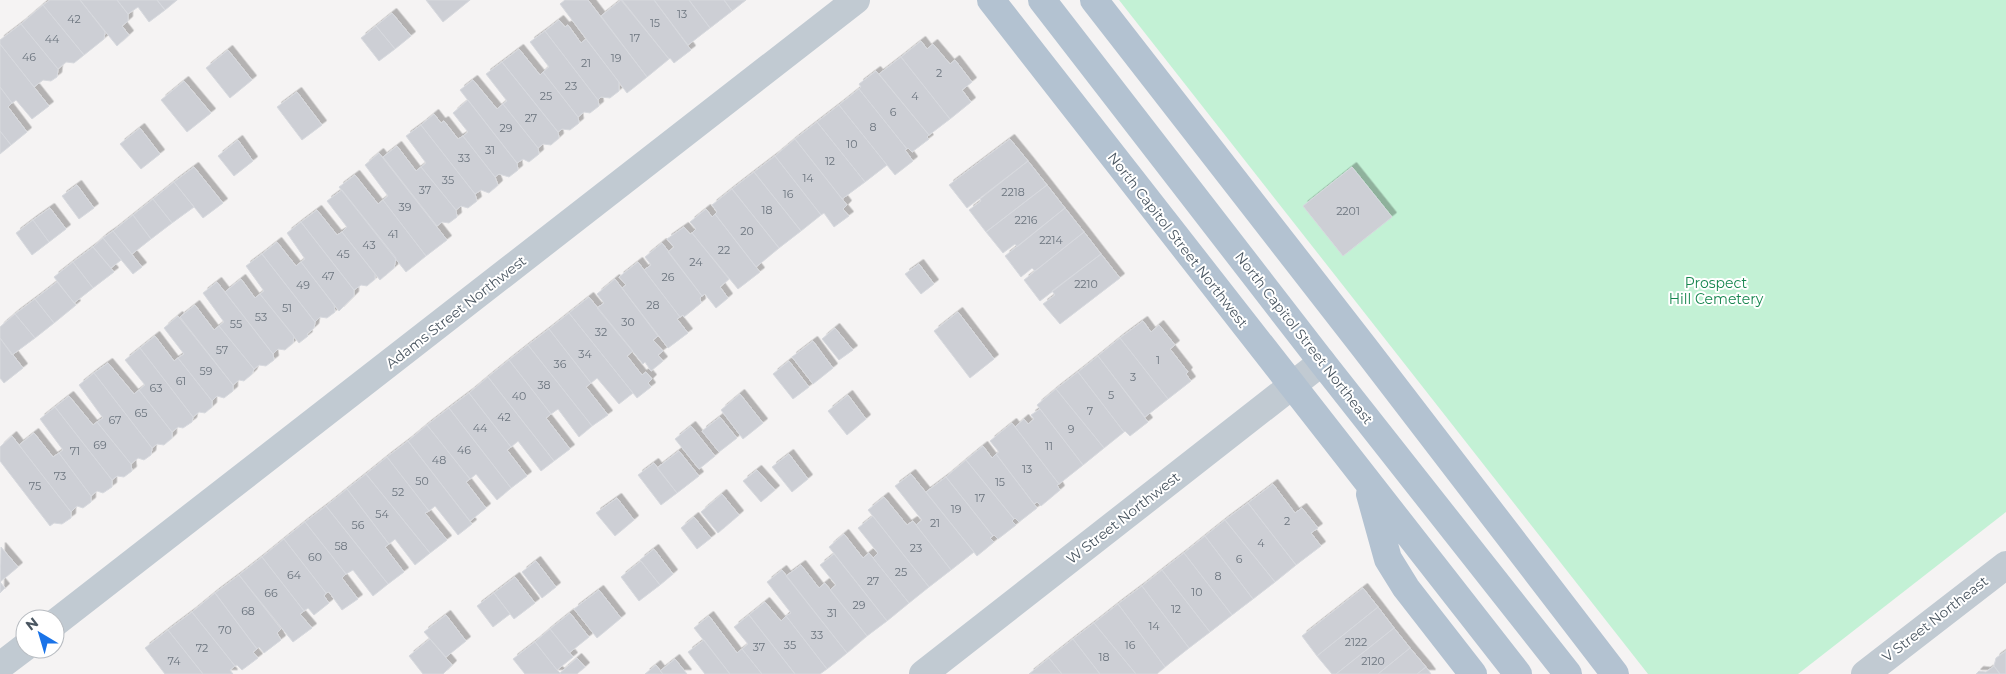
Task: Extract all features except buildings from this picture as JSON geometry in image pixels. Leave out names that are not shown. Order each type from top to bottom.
[{"type":"main road","name":"North Capitol Street Northwest","points":[[991,0],[1518,674]]},
{"type":"main road","name":"North Capitol Street Northeast","points":[[1042,0],[1322,362],[1568,674]]},
{"type":"main road","points":[[1094,0],[1615,674]]},
{"type":"main road","name":"North Capitol Street Northwest","points":[[1366,480],[1388,559],[1406,588],[1472,674]]},
{"type":"street","name":"Adams Street Northwest","points":[[65,615],[856,0]]},
{"type":"street","name":"W Street Northwest","points":[[923,674],[1322,362]]},
{"type":"street","name":"V Street Northeast","points":[[1865,674],[2006,565]]},
{"type":"street","points":[[0,666],[15,655]]},
{"type":"green space","name":"Prospect Hill Cemetery","points":[[1119,0],[2006,0],[2006,512],[1798,674],[1648,674]]}]
